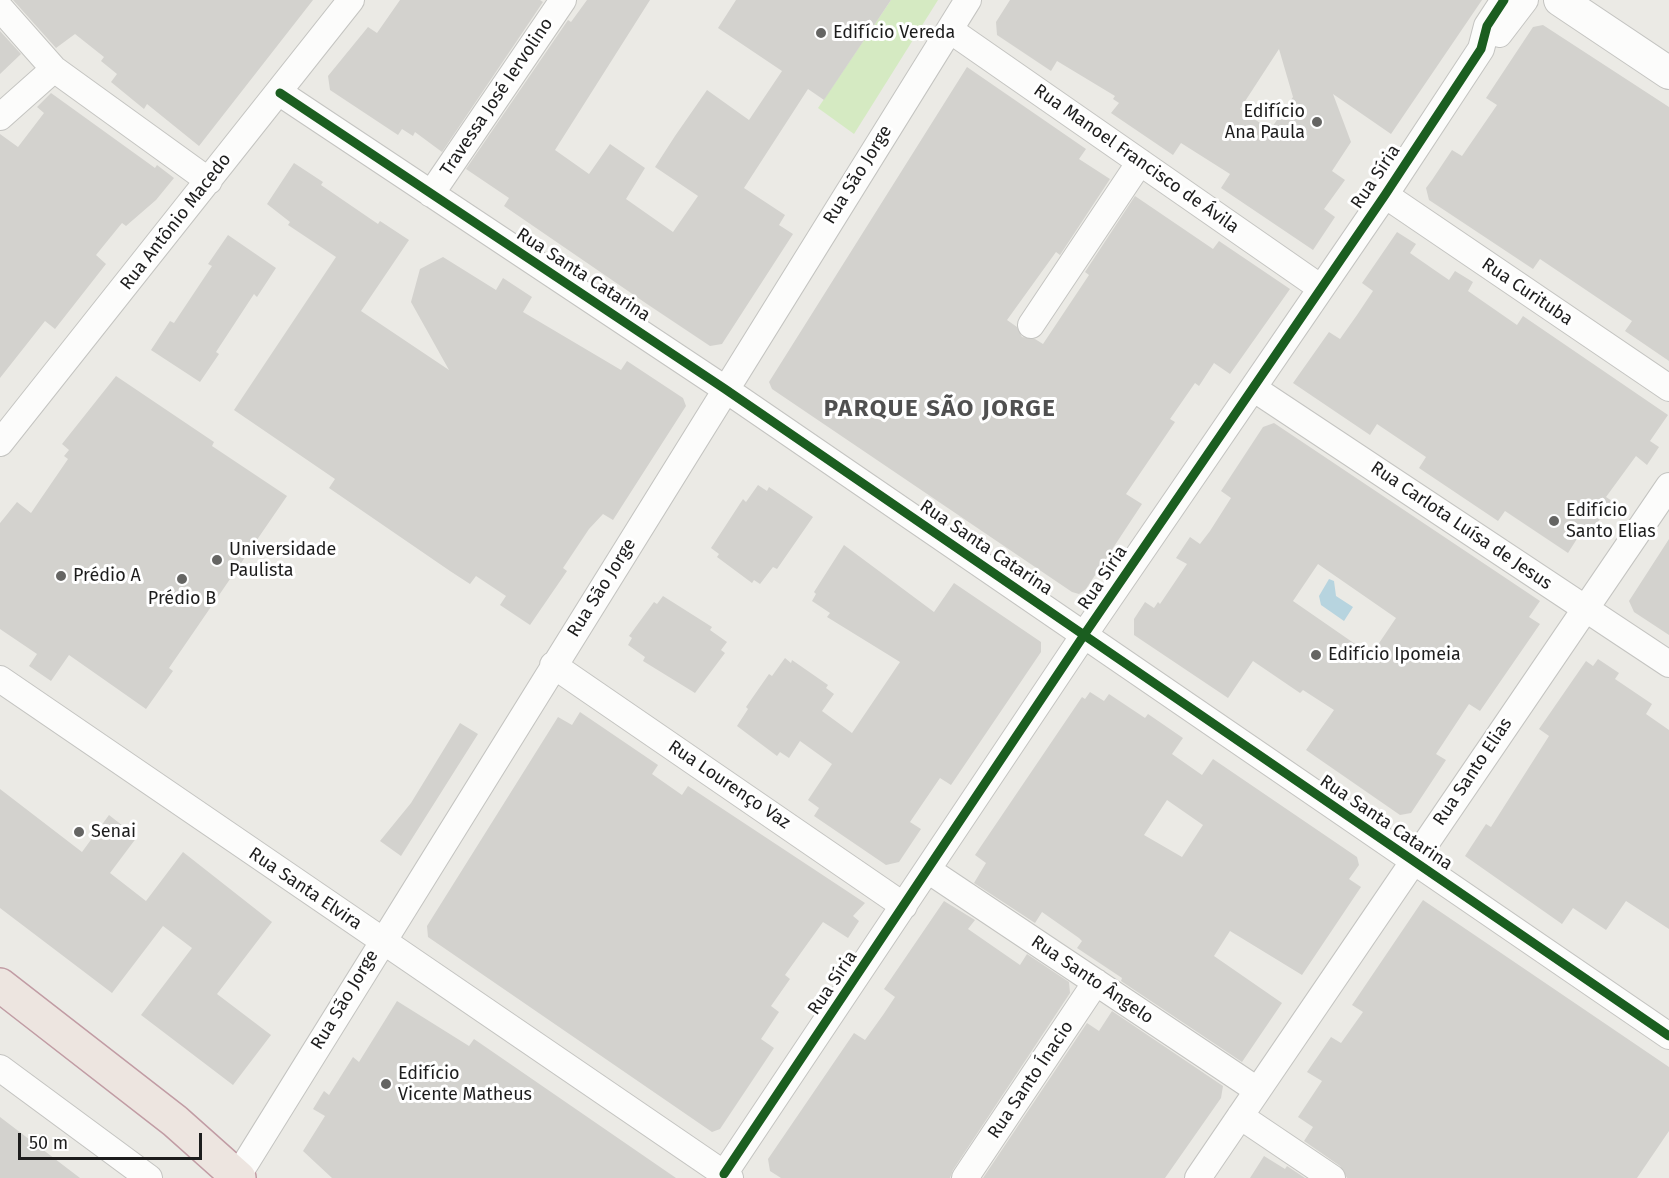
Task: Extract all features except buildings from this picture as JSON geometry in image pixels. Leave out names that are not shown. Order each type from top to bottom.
[{"type":"highway","points":[[0,985],[175,1121],[238,1177]]},
{"type":"street","name":"Rua Antônio Macedo","points":[[0,443],[280,93],[351,0]]},
{"type":"street","name":"Travessa José Iervolino","points":[[431,194],[563,0]]},
{"type":"street","name":"Rua São Jorge","points":[[238,1177],[381,941],[968,0]]},
{"type":"street","name":"Rua Síria","points":[[727,1176],[1084,635],[1385,195],[1480,49],[1487,26],[1504,0]]},
{"type":"street","name":"Rua Síria","points":[[1480,49],[1498,36],[1525,0]]},
{"type":"street","points":[[1560,0],[1669,73]]},
{"type":"street","points":[[0,8],[54,69],[209,181]]},
{"type":"street","name":"Rua Manoel Francisco de Ávila","points":[[950,30],[1322,288]]},
{"type":"street","points":[[0,117],[54,69]]},
{"type":"street","name":"Rua Santa Catarina","points":[[280,93],[725,389],[1669,1036]]},
{"type":"street","points":[[1031,325],[1140,162]]},
{"type":"street","name":"Rua Curituba","points":[[1385,195],[1669,388]]},
{"type":"street","name":"Rua Carlota Luísa de Jesus","points":[[1253,388],[1669,664]]},
{"type":"street","name":"Rua Santo Elias","points":[[1198,1178],[1412,860],[1669,486]]},
{"type":"street","name":"Rua Lourenço Vaz","points":[[553,665],[904,906]]},
{"type":"street","name":"Rua Santa Elvira","points":[[0,680],[727,1176]]},
{"type":"street","name":"Rua Santo Ângelo","points":[[928,870],[1257,1090]]},
{"type":"street","name":"Rua Santo Ínacio","points":[[965,1178],[1096,982]]},
{"type":"street","points":[[0,1068],[149,1178]]},
{"type":"street","points":[[1240,1116],[1332,1178]]},
{"type":"green space","points":[[891,0],[938,0],[854,134],[818,108]]},
{"type":"water","points":[[1329,579],[1334,581],[1336,596],[1353,607],[1344,621],[1321,605],[1319,596]]},
{"type":"cycle path","points":[[724,1174],[1084,635],[1385,195],[1481,49],[1487,26],[1504,0]]},
{"type":"cycle path","points":[[280,93],[725,389],[1669,1036]]},
{"type":"place","name":"Edifício Vereda","points":[[821,33]]},
{"type":"place","name":"Edifício Ana Paula","points":[[1317,122]]},
{"type":"place","name":"Edifício Santo Elias","points":[[1554,521]]},
{"type":"place","name":"Universidade Paulista","points":[[217,560]]},
{"type":"place","name":"Prédio A","points":[[61,576]]},
{"type":"place","name":"Prédio B","points":[[182,579]]},
{"type":"place","name":"Edifício Ipomeia","points":[[1316,655]]},
{"type":"place","name":"Senai","points":[[79,832]]},
{"type":"place","name":"Edifício Vicente Matheus","points":[[386,1084]]},
{"type":"district","name":"PARQUE SÃO JORGE","points":[[940,409]]}]
